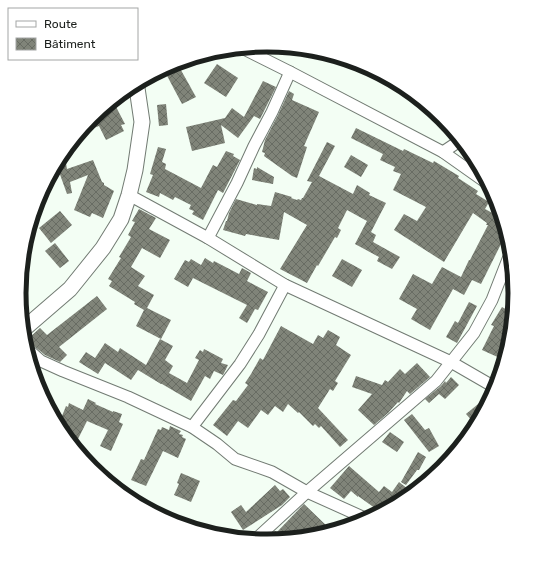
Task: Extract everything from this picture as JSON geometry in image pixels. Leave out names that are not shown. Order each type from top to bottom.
[{"type":"street","points":[[252,53],[443,152],[478,177]]},
{"type":"street","points":[[208,238],[237,183],[290,72]]},
{"type":"street","points":[[28,325],[70,289],[103,248],[121,219],[135,170],[142,122],[137,91]]},
{"type":"street","points":[[443,152],[455,144]]},
{"type":"street","points":[[129,195],[208,238],[285,285],[451,362],[490,385]]},
{"type":"street","points":[[261,534],[307,492],[436,381],[474,333],[492,300],[506,264]]},
{"type":"street","points":[[192,427],[240,364],[259,334],[285,285]]},
{"type":"street","points":[[34,354],[41,361],[128,397],[192,427],[217,444],[235,459],[272,472],[307,492],[360,516]]},
{"type":"building","points":[[217,64],[238,78],[226,97],[204,83]]},
{"type":"building","points":[[180,69],[196,97],[182,104],[166,74]]},
{"type":"building","points":[[263,81],[276,87],[260,119],[254,116],[238,138],[221,125],[225,143],[192,151],[186,127],[225,118],[232,108],[244,117]]},
{"type":"building","points":[[289,91],[294,94],[292,100],[319,112],[304,146],[307,147],[297,178],[264,156],[265,153],[262,152],[265,140]]},
{"type":"building","points":[[166,104],[168,125],[159,126],[157,105]]},
{"type":"building","points":[[115,106],[125,124],[121,125],[124,131],[106,140],[99,126],[92,128]]},
{"type":"building","points":[[356,128],[403,151],[404,149],[433,163],[434,161],[459,176],[458,178],[478,191],[476,194],[489,202],[485,209],[494,214],[500,231],[498,235],[501,237],[502,242],[481,284],[472,280],[464,295],[453,289],[430,330],[411,319],[417,309],[399,299],[413,274],[432,284],[442,267],[461,277],[488,225],[486,225],[487,223],[473,213],[444,262],[394,230],[404,214],[417,221],[426,207],[393,190],[401,174],[393,171],[395,167],[380,160],[383,154],[351,138]]},
{"type":"building","points":[[327,142],[335,146],[319,176],[353,194],[357,185],[370,193],[369,195],[386,203],[371,232],[376,235],[373,242],[400,257],[392,269],[377,261],[379,257],[355,244],[367,221],[347,210],[338,228],[341,230],[337,238],[335,237],[307,283],[280,269],[307,225],[284,212],[279,240],[246,234],[245,236],[223,230],[236,199],[257,205],[271,206],[275,192],[301,200],[312,182],[307,181]]},
{"type":"building","points":[[158,147],[166,149],[162,162],[166,164],[165,169],[201,188],[213,165],[217,167],[226,151],[234,154],[233,156],[240,160],[223,193],[218,190],[203,220],[192,214],[194,211],[189,209],[191,205],[175,197],[173,200],[160,193],[159,197],[146,192],[153,175],[150,174]]},
{"type":"building","points":[[351,155],[368,165],[361,177],[344,167]]},
{"type":"building","points":[[93,160],[104,185],[114,191],[103,218],[92,213],[90,217],[74,210],[88,175],[70,182],[72,193],[67,194],[59,172],[66,162],[67,169]]},
{"type":"building","points":[[257,167],[274,177],[273,184],[252,180],[254,168],[257,169]]},
{"type":"building","points":[[139,209],[156,218],[149,229],[170,240],[160,258],[142,248],[131,267],[145,276],[138,286],[154,295],[147,308],[171,320],[161,339],[136,326],[144,310],[134,304],[135,302],[109,286],[112,281],[108,279],[121,258],[119,257],[131,237],[128,235],[135,222],[132,221]]},
{"type":"building","points":[[60,211],[72,225],[51,243],[39,228]]},
{"type":"building","points":[[55,243],[69,261],[60,268],[45,251]]},
{"type":"building","points":[[205,258],[239,274],[242,268],[251,273],[247,281],[268,292],[258,310],[255,309],[247,323],[239,318],[247,305],[193,278],[188,287],[174,279],[185,260],[189,262],[191,259],[201,265]]},
{"type":"building","points":[[342,259],[362,270],[352,287],[332,276]]},
{"type":"building","points":[[97,296],[107,309],[59,347],[67,355],[60,362],[45,355],[32,344],[30,337],[40,328],[47,335]]},
{"type":"building","points":[[469,302],[477,306],[457,343],[446,337],[455,321],[458,323]]},
{"type":"building","points":[[502,307],[507,310],[506,325],[499,358],[482,350],[494,326],[491,325]]},
{"type":"building","points":[[281,326],[313,344],[318,335],[323,338],[328,330],[340,337],[336,345],[351,355],[335,381],[338,383],[333,391],[330,389],[318,408],[348,440],[340,447],[321,426],[319,428],[315,424],[313,426],[299,412],[298,413],[288,404],[283,412],[275,406],[268,415],[261,410],[248,428],[238,421],[227,436],[213,425],[233,400],[236,401],[248,385],[245,383],[260,358],[263,360]]},
{"type":"building","points":[[160,339],[173,346],[165,360],[173,366],[169,373],[187,383],[199,360],[195,358],[200,350],[203,352],[204,349],[223,359],[221,363],[228,365],[223,375],[214,371],[210,379],[205,376],[191,401],[138,370],[131,380],[105,363],[98,374],[79,362],[86,352],[95,358],[105,343],[118,352],[120,348],[146,365]]},
{"type":"building","points":[[417,363],[430,377],[410,394],[407,391],[399,403],[398,402],[374,425],[358,410],[372,394],[352,387],[356,376],[382,385],[385,380],[388,382],[400,369],[405,374]]},
{"type":"building","points":[[451,377],[459,385],[445,399],[439,394],[429,403],[425,399],[445,381],[446,383]]},
{"type":"building","points":[[88,399],[96,403],[95,404],[113,412],[122,414],[119,422],[123,424],[111,451],[100,446],[108,430],[87,421],[77,441],[61,418],[66,406],[68,407],[69,403],[83,410]]},
{"type":"building","points":[[483,400],[472,420],[466,414]]},
{"type":"building","points":[[412,414],[425,430],[429,428],[439,446],[429,452],[404,420]]},
{"type":"building","points":[[170,426],[181,431],[179,434],[183,435],[182,437],[186,439],[178,458],[163,451],[146,486],[131,480],[141,459],[144,460],[158,429],[161,430],[162,427],[169,430]]},
{"type":"building","points":[[390,432],[404,442],[397,452],[382,442]]},
{"type":"building","points":[[418,452],[426,457],[419,470],[417,470],[406,485],[401,482]]},
{"type":"building","points":[[349,466],[379,492],[384,486],[392,492],[399,482],[408,489],[376,509],[351,491],[344,499],[330,488]]},
{"type":"building","points":[[181,473],[200,481],[191,502],[174,495],[179,484],[177,483]]},
{"type":"building","points":[[275,485],[280,491],[283,489],[290,497],[282,505],[243,530],[231,512],[241,505],[246,512]]},
{"type":"building","points":[[304,504],[327,526],[314,530],[272,534],[275,531],[277,532]]}]
